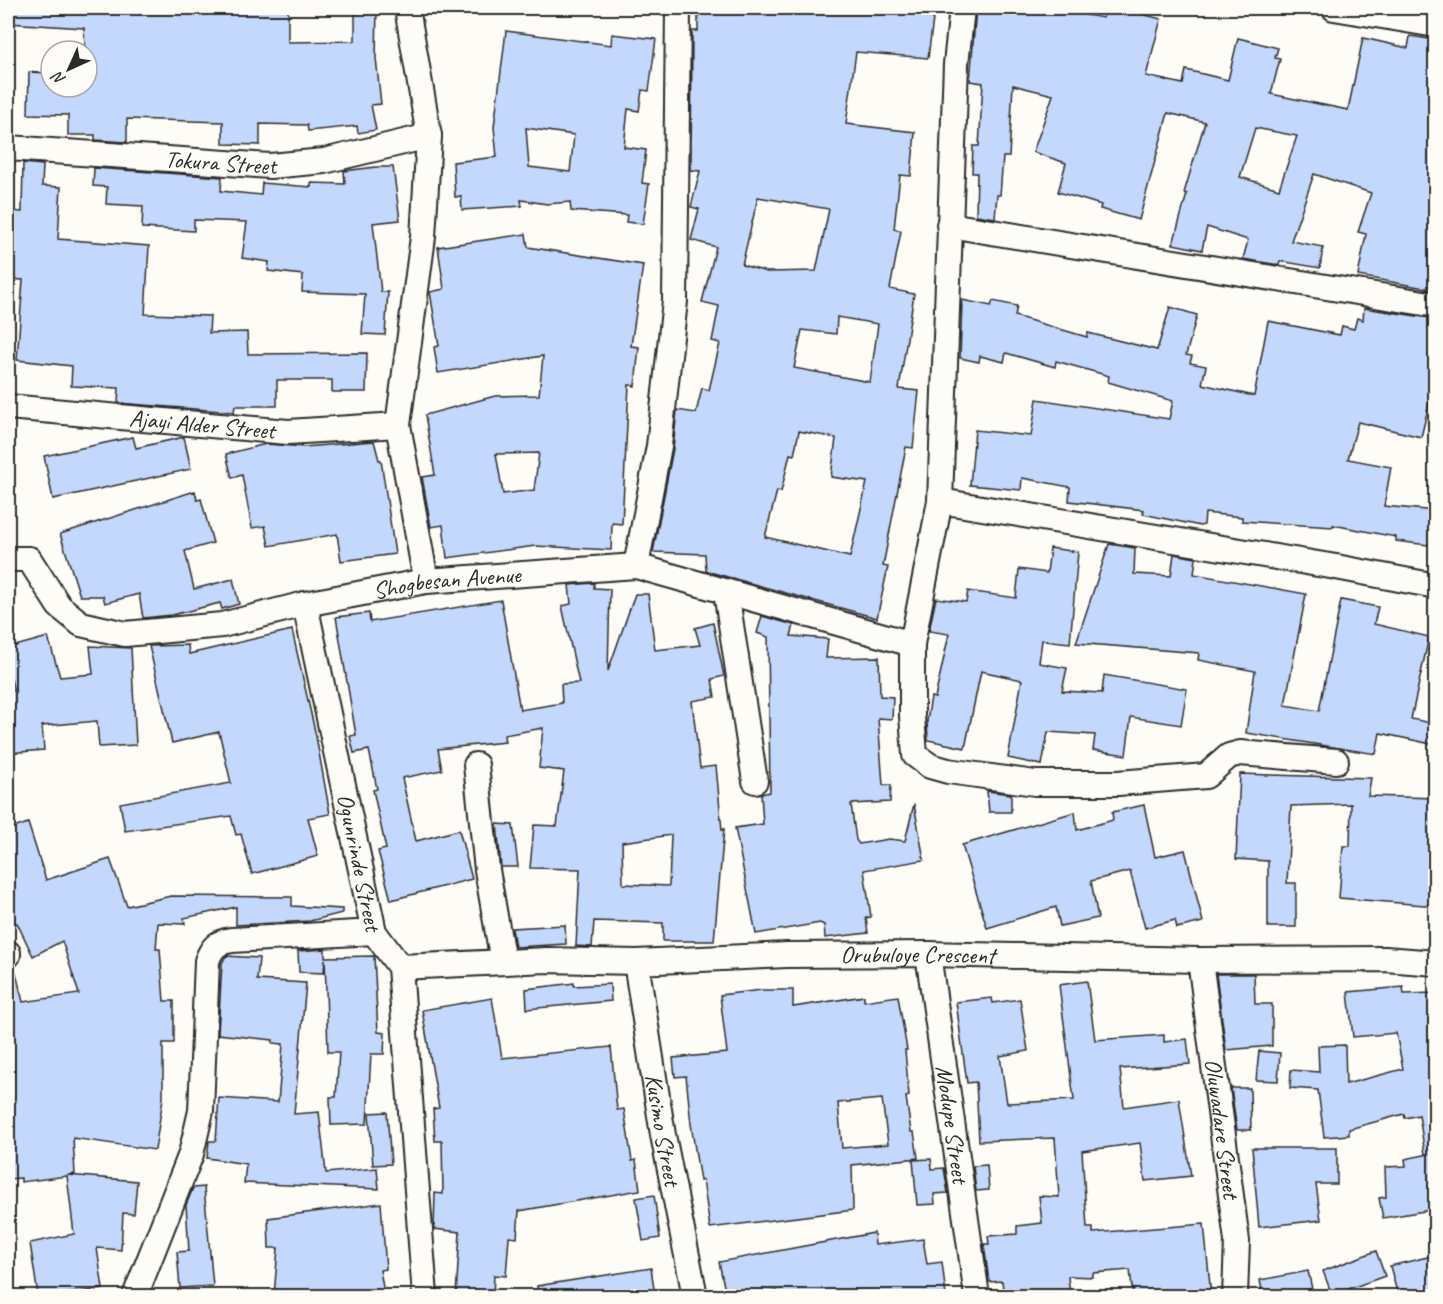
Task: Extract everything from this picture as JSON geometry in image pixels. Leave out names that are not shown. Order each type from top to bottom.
[{"type":"street","points":[[407,8],[429,136],[423,237],[398,425],[426,581]]},
{"type":"street","points":[[636,566],[659,446],[675,301],[678,8]]},
{"type":"street","points":[[962,8],[956,64],[940,501],[912,644],[912,716],[915,755],[930,766],[948,771],[1035,783],[1118,783],[1206,776],[1229,756],[1240,753],[1336,761]]},
{"type":"street","points":[[1334,8],[1436,26]]},
{"type":"street","name":"Tokura Street","points":[[8,148],[270,166],[324,161],[429,136]]},
{"type":"street","points":[[949,225],[1436,305]]},
{"type":"street","name":"Ajayi Alder Street","points":[[8,407],[288,432],[398,425]]},
{"type":"street","points":[[940,501],[1336,567],[1436,586]]},
{"type":"street","name":"Shogbesan Avenue","points":[[8,559],[29,559],[59,606],[81,624],[125,633],[222,625],[305,604],[426,581],[636,566],[912,644]]},
{"type":"street","points":[[726,592],[755,781]]},
{"type":"street","name":"Ogunrinde Street","points":[[305,604],[374,932],[400,967]]},
{"type":"street","points":[[476,765],[487,870],[503,962]]},
{"type":"street","points":[[135,1296],[191,1154],[201,1110],[207,961],[212,948],[221,941],[232,939],[374,932]]},
{"type":"street","name":"Orubuloye Crescent","points":[[400,967],[503,962],[636,962],[787,955],[928,954],[1200,960],[1385,959],[1436,963]]},
{"type":"street","name":"Modupe Street","points":[[928,954],[978,1296]]},
{"type":"street","name":"Oluwadare Street","points":[[1200,960],[1237,1241],[1235,1296]]},
{"type":"street","name":"Kusimo Street","points":[[636,962],[663,1136],[695,1296]]},
{"type":"street","points":[[400,967],[425,1296]]},
{"type":"building","points":[[8,8],[288,8],[288,42],[355,41],[355,8],[377,8],[376,58],[381,104],[371,105],[376,130],[358,133],[357,126],[308,131],[307,125],[260,124],[260,145],[223,144],[223,122],[127,119],[127,142],[95,140],[95,135],[68,135],[68,115],[28,114],[29,72],[39,72],[39,99],[99,99],[99,39],[85,39],[84,28],[8,23]]},
{"type":"building","points":[[698,8],[764,8],[803,12],[803,8],[875,8],[912,11],[912,8],[934,11],[928,58],[856,52],[846,124],[915,132],[911,176],[900,175],[894,229],[901,231],[890,289],[914,294],[899,389],[919,391],[913,448],[906,447],[883,566],[888,567],[877,618],[706,571],[705,554],[653,552],[673,449],[677,410],[696,413],[702,388],[709,390],[720,343],[712,341],[719,306],[702,302],[716,247],[691,240],[699,209],[691,207],[700,171],[691,170],[692,31],[698,31]],"holes":[[[758,197],[829,209],[816,271],[767,272],[742,265]],[[837,317],[878,324],[870,382],[794,368],[802,330],[836,334]],[[799,431],[836,438],[831,477],[867,482],[850,557],[765,537],[777,491],[781,492],[790,454],[794,455]]]},
{"type":"building","points":[[976,8],[1047,8],[1103,18],[1105,8],[1131,8],[1130,11],[1161,19],[1146,76],[1183,84],[1186,70],[1228,80],[1238,38],[1278,48],[1275,58],[1280,59],[1271,94],[1348,110],[1363,38],[1408,48],[1410,36],[1436,40],[1436,260],[1430,278],[1436,279],[1436,290],[1358,276],[1366,234],[1358,232],[1371,193],[1314,174],[1291,241],[1323,247],[1320,268],[1280,261],[1279,265],[1243,259],[1248,240],[1207,227],[1202,250],[1173,244],[1187,194],[1184,193],[1205,122],[1168,113],[1139,220],[1100,209],[1101,205],[1058,192],[1066,163],[1033,152],[1053,95],[1013,85],[1009,157],[1003,157],[1000,195],[997,195],[995,218],[976,215],[977,173],[972,173],[973,146],[979,146],[983,83],[970,81]],"holes":[[[1255,128],[1297,136],[1279,189],[1240,177]]]},
{"type":"building","points":[[506,31],[611,45],[612,34],[656,39],[649,91],[642,90],[639,111],[628,109],[624,147],[646,150],[642,183],[649,184],[643,224],[626,222],[627,215],[571,211],[570,202],[547,204],[521,200],[522,206],[462,210],[461,196],[455,197],[453,162],[497,157],[494,127]],"holes":[[[526,128],[574,135],[570,172],[529,167]]]},
{"type":"building","points":[[23,163],[43,165],[42,186],[61,187],[58,239],[149,246],[145,314],[210,316],[209,333],[247,332],[248,354],[367,353],[366,392],[332,392],[332,380],[277,380],[277,406],[235,406],[234,412],[118,403],[119,388],[71,386],[72,366],[17,360],[23,280],[8,279],[8,211],[22,212]]},
{"type":"building","points":[[393,167],[400,220],[373,223],[381,292],[388,292],[385,335],[362,334],[365,294],[302,292],[303,275],[268,271],[269,262],[242,258],[247,222],[194,220],[194,231],[142,228],[143,206],[106,204],[107,187],[93,186],[94,168],[222,177],[221,191],[261,195],[262,183],[311,187],[311,183],[345,184],[344,171]]},
{"type":"building","points":[[526,234],[528,247],[643,265],[631,346],[639,347],[635,386],[629,385],[622,524],[612,523],[611,550],[535,546],[447,558],[443,525],[431,527],[422,477],[435,475],[425,415],[495,396],[539,395],[543,356],[438,373],[434,347],[439,346],[430,292],[444,289],[438,247]],"holes":[[[539,453],[534,490],[503,494],[496,454]]]},
{"type":"building","points":[[962,300],[991,306],[993,301],[1017,306],[1015,316],[1087,337],[1088,333],[1157,350],[1170,307],[1197,315],[1186,355],[1192,356],[1190,363],[1206,366],[1202,384],[1254,396],[1268,321],[1340,335],[1342,326],[1354,329],[1357,318],[1363,320],[1364,308],[1436,319],[1436,376],[1421,437],[1358,422],[1348,459],[1391,467],[1384,506],[1436,511],[1436,546],[1396,541],[1396,537],[1333,525],[1333,527],[1242,521],[1242,517],[1205,513],[1204,525],[1200,526],[1143,514],[1144,510],[1069,501],[1070,487],[1022,478],[1021,490],[970,485],[975,430],[1031,436],[1037,399],[1169,419],[1173,401],[1108,382],[1109,376],[1056,361],[1055,367],[1006,353],[1004,362],[980,356],[979,362],[960,358]]},
{"type":"building","points":[[133,437],[136,448],[184,437],[191,469],[53,499],[44,456]]},
{"type":"building","points":[[374,441],[379,460],[381,460],[395,554],[341,561],[337,534],[269,546],[265,526],[252,528],[242,475],[232,478],[226,454],[266,444],[304,447]]},
{"type":"building","points":[[195,491],[197,500],[201,499],[213,543],[185,551],[194,589],[233,579],[239,604],[222,609],[220,603],[172,615],[143,618],[139,594],[105,603],[103,596],[80,596],[60,534]]},
{"type":"building","points":[[1109,544],[1135,548],[1134,574],[1171,576],[1174,554],[1196,558],[1194,574],[1306,594],[1285,705],[1319,711],[1341,600],[1378,607],[1374,624],[1429,637],[1411,719],[1436,724],[1436,745],[1380,733],[1376,754],[1246,733],[1255,671],[1198,660],[1199,653],[1076,643]]},
{"type":"building","points":[[1050,548],[1078,552],[1070,643],[1042,640],[1039,663],[1067,668],[1062,691],[1102,693],[1104,675],[1187,689],[1181,725],[1131,717],[1126,755],[1093,750],[1095,735],[1048,732],[1042,765],[1008,758],[1022,680],[981,671],[965,748],[928,740],[927,721],[931,697],[935,698],[949,634],[929,631],[936,598],[966,602],[968,591],[1016,598],[1019,569],[1047,573]]},
{"type":"building","points":[[594,583],[594,588],[610,589],[608,671],[635,594],[648,594],[655,650],[700,645],[695,628],[713,623],[724,676],[712,679],[715,697],[692,701],[700,768],[716,766],[722,830],[724,829],[714,941],[663,941],[663,923],[594,921],[592,947],[576,946],[580,869],[530,868],[534,825],[557,826],[564,771],[539,768],[543,728],[504,735],[505,742],[438,749],[442,770],[402,778],[416,841],[459,830],[472,879],[391,900],[378,851],[386,849],[373,790],[377,789],[369,750],[354,753],[350,736],[356,735],[336,617],[369,613],[370,622],[501,600],[520,710],[562,703],[561,684],[579,683],[562,606],[571,604],[569,585]],"holes":[[[671,835],[669,886],[623,884],[622,842]]]},
{"type":"building","points":[[762,616],[794,625],[791,636],[828,639],[826,658],[879,657],[880,696],[893,697],[892,719],[878,718],[883,785],[891,785],[890,802],[851,804],[856,840],[859,844],[889,839],[905,841],[914,804],[924,860],[864,870],[871,917],[866,918],[868,933],[825,938],[824,925],[820,923],[756,934],[735,828],[763,824],[761,794],[770,792],[768,637],[757,633]]},
{"type":"building","points":[[292,630],[316,736],[330,814],[308,818],[318,856],[252,874],[241,834],[236,835],[231,816],[125,831],[120,803],[231,783],[219,732],[172,743],[149,646],[188,645],[189,654]]},
{"type":"building","points":[[48,637],[60,677],[93,674],[90,646],[131,648],[136,745],[99,747],[97,721],[42,726],[44,750],[8,753],[8,692],[14,691],[8,667],[8,648]]},
{"type":"building","points":[[1240,774],[1371,778],[1368,796],[1436,798],[1436,906],[1339,898],[1343,846],[1350,846],[1351,804],[1291,806],[1287,883],[1296,883],[1296,927],[1268,927],[1268,861],[1236,859]]},
{"type":"building","points":[[987,791],[1011,794],[1011,812],[989,812]]},
{"type":"building","points":[[1144,805],[1155,857],[1185,850],[1203,922],[1177,928],[1175,920],[1145,928],[1130,871],[1091,881],[1098,918],[1060,926],[1056,907],[987,928],[962,845],[1075,812],[1077,830],[1113,820],[1112,812]]},
{"type":"building","points":[[28,823],[46,880],[110,859],[127,906],[171,896],[292,897],[292,906],[342,909],[342,913],[310,921],[236,925],[236,907],[184,918],[185,924],[158,923],[156,949],[160,949],[164,1001],[174,1001],[174,1043],[163,1043],[163,1098],[155,1150],[73,1138],[75,1174],[68,1175],[137,1181],[134,1214],[123,1213],[121,1250],[97,1248],[103,1289],[50,1296],[38,1296],[30,1243],[74,1234],[67,1176],[21,1182],[21,1178],[8,1179],[8,969],[15,969],[23,1002],[79,994],[62,941],[33,956],[17,923],[15,924],[8,903],[8,830]]},
{"type":"building","points":[[497,824],[513,825],[518,867],[501,867]]},
{"type":"building","points":[[565,925],[566,944],[515,947],[512,928]]},
{"type":"building","points":[[325,949],[325,957],[374,956],[378,1032],[385,1033],[384,1054],[371,1054],[367,1124],[331,1125],[330,1097],[336,1097],[339,1052],[328,1052],[325,959],[324,973],[299,972],[298,951]]},
{"type":"building","points":[[226,956],[259,958],[257,980],[306,983],[294,1114],[319,1112],[326,1173],[377,1168],[379,1189],[244,1183],[246,1164],[207,1158],[209,1141],[216,1141],[219,1098],[278,1102],[283,1044],[273,1043],[273,1040],[218,1034],[222,963]]},
{"type":"building","points":[[1216,974],[1254,974],[1255,1004],[1272,1004],[1272,1046],[1226,1050]]},
{"type":"building","points":[[1087,981],[1095,1040],[1164,1035],[1164,1042],[1187,1039],[1190,1064],[1120,1069],[1124,1107],[1179,1099],[1191,1176],[1145,1181],[1140,1143],[1082,1151],[1087,1228],[1093,1228],[1093,1233],[1204,1224],[1211,1296],[1133,1296],[1130,1270],[1093,1273],[1093,1277],[1068,1276],[1070,1296],[1004,1296],[1002,1281],[989,1282],[984,1244],[989,1244],[988,1236],[1017,1234],[1017,1226],[1042,1223],[1039,1196],[1059,1197],[1055,1138],[979,1141],[976,1082],[967,1083],[956,1002],[992,998],[993,1003],[1020,999],[1028,1051],[1000,1056],[1007,1103],[1074,1100],[1059,985]]},
{"type":"building","points":[[574,983],[574,986],[610,984],[611,1001],[527,1009],[526,989]]},
{"type":"building","points":[[1403,987],[1404,994],[1436,993],[1436,1209],[1383,1218],[1379,1198],[1386,1197],[1385,1167],[1406,1166],[1405,1159],[1429,1154],[1425,1154],[1419,1115],[1405,1118],[1404,1114],[1349,1129],[1349,1135],[1324,1137],[1318,1090],[1290,1088],[1291,1070],[1319,1072],[1318,1046],[1345,1045],[1346,1084],[1403,1069],[1396,1033],[1353,1037],[1348,992]]},
{"type":"building","points":[[762,990],[793,990],[793,1007],[864,996],[864,1001],[898,996],[907,1050],[905,1050],[909,1096],[906,1097],[911,1132],[914,1132],[918,1158],[852,1165],[853,1210],[710,1228],[691,1124],[686,1076],[675,1077],[673,1058],[727,1053],[720,995]],"holes":[[[882,1099],[888,1144],[842,1148],[838,1103]]]},
{"type":"building","points":[[492,998],[502,1058],[611,1047],[617,1110],[624,1109],[632,1161],[636,1160],[640,1190],[519,1211],[517,1238],[509,1237],[506,1276],[494,1275],[493,1296],[456,1296],[460,1232],[434,1229],[435,1193],[443,1194],[442,1141],[435,1141],[433,1109],[439,1108],[422,1010]]},
{"type":"building","points":[[1259,1051],[1280,1053],[1278,1081],[1256,1080]]},
{"type":"building","points":[[1231,1088],[1250,1088],[1251,1130],[1237,1130]]},
{"type":"building","points":[[387,1112],[391,1164],[373,1165],[369,1113]]},
{"type":"building","points":[[1252,1148],[1337,1148],[1337,1184],[1316,1184],[1321,1220],[1259,1227]]},
{"type":"building","points":[[931,1159],[932,1169],[944,1168],[948,1193],[934,1194],[935,1204],[917,1205],[913,1160]]},
{"type":"building","points":[[987,1165],[989,1190],[976,1191],[973,1166]]},
{"type":"building","points":[[204,1187],[213,1286],[180,1288],[177,1252],[189,1251],[186,1205],[193,1188]]},
{"type":"building","points":[[654,1195],[660,1238],[643,1241],[636,1198]]},
{"type":"building","points":[[381,1203],[386,1269],[380,1270],[384,1293],[358,1296],[274,1296],[278,1248],[269,1248],[268,1218]]},
{"type":"building","points":[[874,1233],[875,1245],[923,1239],[927,1264],[942,1262],[946,1296],[838,1296],[837,1291],[780,1296],[777,1291],[749,1296],[726,1296],[719,1262]]},
{"type":"building","points":[[1376,1251],[1385,1276],[1332,1295],[1323,1271]]},
{"type":"building","points":[[1432,1256],[1436,1269],[1436,1296],[1398,1296],[1390,1266]]},
{"type":"building","points":[[651,1268],[655,1296],[538,1296],[537,1286]]},
{"type":"building","points":[[1308,1271],[1312,1289],[1263,1296],[1260,1280]]}]
